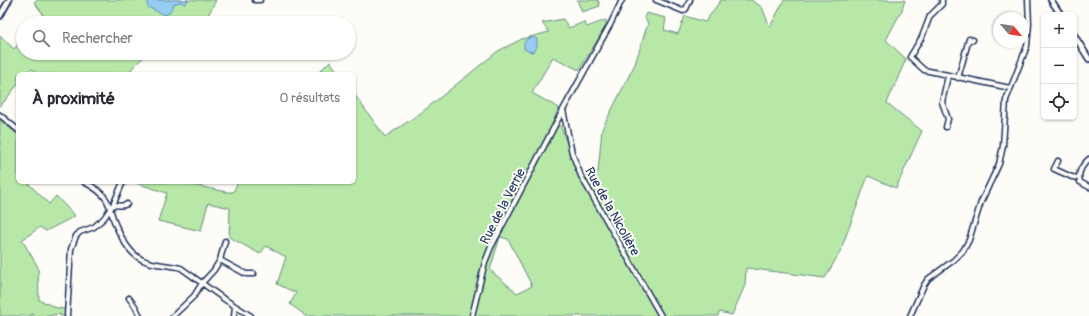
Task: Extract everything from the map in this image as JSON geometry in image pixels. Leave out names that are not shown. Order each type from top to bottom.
[{"type":"street","points":[[0,16],[10,0]]},
{"type":"street","points":[[255,0],[260,0]]},
{"type":"street","name":"Rue de la Verrie","points":[[472,316],[485,262],[491,247],[563,110],[611,24],[622,0]]},
{"type":"street","points":[[656,0],[683,11],[686,9],[690,0]]},
{"type":"street","points":[[942,0],[942,4],[930,16],[922,37],[910,57],[924,70],[1010,88]]},
{"type":"street","points":[[910,316],[928,279],[954,260],[963,251],[969,240],[979,208],[1002,155],[1004,110],[1006,100],[1028,46],[1028,0]]},
{"type":"street","points":[[1051,0],[1059,12]]},
{"type":"street","points":[[958,78],[970,39],[973,40]]},
{"type":"street","points":[[1077,39],[1088,55]]},
{"type":"street","points":[[946,127],[948,120],[942,102],[948,76]]},
{"type":"street","name":"Rue de la Nicolière","points":[[563,110],[572,153],[581,176],[661,316]]},
{"type":"street","points":[[0,115],[16,128]]},
{"type":"street","points":[[1089,159],[1081,168],[1079,178],[1080,182],[1089,187]]},
{"type":"street","points":[[1058,161],[1054,169],[1072,177],[1079,178]]},
{"type":"street","points":[[87,184],[100,192],[106,199],[116,228],[133,253],[142,260],[181,268],[224,299],[251,316]]},
{"type":"street","points":[[67,316],[71,249],[73,242],[80,232],[94,227],[104,218],[113,205],[122,184]]},
{"type":"street","points":[[113,205],[119,206],[127,204]]},
{"type":"street","points":[[173,316],[194,296],[202,283],[214,270],[220,260],[225,241]]},
{"type":"street","points":[[220,260],[246,274],[254,274]]},
{"type":"street","points":[[129,298],[140,316]]},
{"type":"street","points":[[234,316],[236,306]]},
{"type":"green space","points":[[36,0],[216,0],[208,16],[189,16],[182,14],[181,16],[41,16],[43,14],[34,2]]},
{"type":"green space","points":[[577,0],[598,0],[600,6],[582,12]]},
{"type":"green space","points":[[721,0],[751,0],[762,7],[770,27],[784,0],[905,0],[902,10],[886,40],[906,59],[887,103],[922,131],[896,188],[868,176],[840,252],[825,278],[746,268],[745,285],[732,315],[719,312],[718,316],[306,316],[290,304],[296,293],[277,284],[286,257],[266,246],[260,254],[229,237],[230,208],[208,203],[201,231],[158,221],[167,193],[139,184],[188,184],[233,192],[237,184],[356,184],[356,97],[385,137],[422,112],[498,51],[522,39],[549,32],[542,23],[563,19],[569,28],[584,22],[587,27],[606,20],[606,26],[579,70],[553,57],[532,93],[559,108],[554,119],[561,127],[580,181],[598,172],[602,129],[635,64],[648,23],[644,18],[646,13],[666,18],[664,30],[678,34],[685,16],[705,22]],"holes":[[[500,237],[508,239],[532,286],[517,293],[490,270]]]},
{"type":"green space","points":[[0,36],[14,49],[16,47],[16,60],[140,60],[130,72],[36,72],[32,69],[29,72],[16,72],[16,87],[0,107]]},
{"type":"green space","points":[[330,61],[338,72],[319,72]]},
{"type":"green space","points":[[0,120],[16,133],[16,184],[29,184],[49,204],[56,196],[75,216],[46,231],[40,227],[22,240],[38,267],[39,300],[57,308],[65,309],[65,316],[60,316],[60,314],[34,316],[31,314],[31,316],[0,316]]},
{"type":"water","points":[[149,0],[188,0],[185,4],[180,2],[174,4],[169,13],[164,15],[148,7],[147,4]]},
{"type":"water","points":[[532,37],[537,39],[537,46],[533,52],[524,49],[524,43],[527,39]]}]
